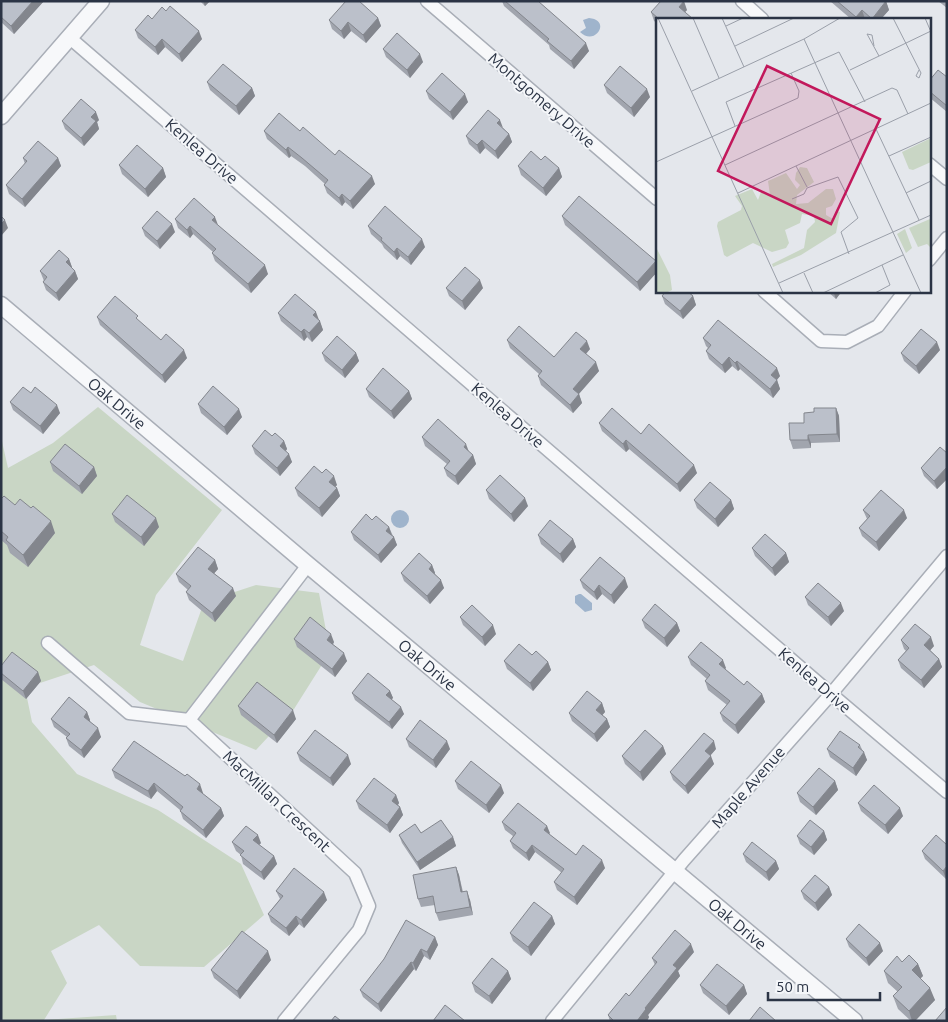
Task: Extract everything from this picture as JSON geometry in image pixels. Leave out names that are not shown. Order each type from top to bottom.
[{"type":"street","points":[[1,116],[101,1]]},
{"type":"street","name":"Montgomery Drive","points":[[427,1],[656,198]]},
{"type":"street","points":[[742,1],[761,18]]},
{"type":"street","name":"Kenlea Drive","points":[[70,38],[947,792]]},
{"type":"street","points":[[930,165],[947,179]]},
{"type":"street","points":[[930,259],[947,238]]},
{"type":"street","points":[[765,292],[821,341],[847,342],[878,326],[904,292]]},
{"type":"street","name":"Oak Drive","points":[[1,305],[308,565],[854,1021]]},
{"type":"street","name":"Maple Avenue","points":[[552,1021],[675,870],[831,694],[947,556]]},
{"type":"street","points":[[48,643],[129,713],[189,720],[308,565]]},
{"type":"street","name":"MacMillan Crescent","points":[[189,720],[355,873],[369,906],[359,930],[284,1021]]},
{"type":"green space","points":[[98,407],[222,510],[156,595],[140,645],[183,661],[204,602],[256,585],[319,593],[330,652],[294,709],[256,750],[140,702],[94,665],[25,688],[32,722],[77,774],[158,810],[241,864],[264,915],[204,967],[140,966],[99,925],[51,951],[67,983],[44,1020],[116,1015],[117,1021],[1,1021],[1,437],[8,468],[53,443]]},
{"type":"water","points":[[589,18],[599,23],[599,31],[596,35],[586,36],[580,32],[586,28],[583,20]]},
{"type":"water","points":[[400,510],[406,513],[409,519],[406,525],[400,528],[394,525],[391,519],[394,513]]},
{"type":"water","points":[[579,594],[592,603],[592,610],[585,612],[575,603],[575,596]]},
{"type":"building","points":[[1,1],[33,1],[11,26],[1,17]]},
{"type":"building","points":[[346,1],[359,1],[378,18],[363,35],[348,22],[341,31],[329,20]]},
{"type":"building","points":[[505,1],[538,1],[586,43],[571,61]]},
{"type":"building","points":[[661,1],[684,1],[679,7],[692,18],[658,18],[651,12]]},
{"type":"building","points":[[837,1],[886,1],[873,18],[862,10],[856,17]]},
{"type":"building","points":[[170,6],[199,31],[179,54],[162,39],[155,47],[135,30],[148,15],[152,19],[162,7],[166,11]]},
{"type":"building","points":[[397,33],[420,54],[407,70],[383,49]]},
{"type":"building","points":[[223,64],[252,88],[236,106],[207,82]]},
{"type":"building","points":[[620,66],[647,89],[631,108],[604,85]]},
{"type":"building","points":[[938,70],[947,77],[947,106],[930,92],[930,80]]},
{"type":"building","points":[[442,73],[465,94],[450,112],[426,91]]},
{"type":"building","points":[[81,99],[96,112],[91,117],[96,121],[81,138],[62,121]]},
{"type":"building","points":[[488,110],[500,120],[497,123],[509,134],[495,151],[482,140],[477,145],[466,136]]},
{"type":"building","points":[[279,113],[300,131],[303,127],[335,155],[339,150],[372,176],[350,201],[342,194],[339,198],[324,185],[328,180],[288,147],[286,150],[264,131]]},
{"type":"building","points":[[38,141],[58,158],[22,199],[6,185],[27,161],[23,158]]},
{"type":"building","points":[[137,145],[163,168],[145,189],[119,165]]},
{"type":"building","points":[[531,151],[541,160],[545,156],[559,168],[543,188],[518,166]]},
{"type":"building","points":[[579,196],[656,261],[637,282],[562,216]]},
{"type":"building","points":[[194,198],[215,217],[212,220],[265,265],[248,284],[212,253],[216,249],[190,226],[187,230],[175,219]]},
{"type":"building","points":[[385,206],[422,239],[408,257],[397,248],[394,252],[368,226]]},
{"type":"building","points":[[157,211],[172,224],[157,241],[142,228]]},
{"type":"building","points":[[1,216],[5,220],[1,224]]},
{"type":"building","points":[[59,250],[69,259],[66,262],[75,271],[56,293],[43,282],[47,277],[40,271]]},
{"type":"building","points":[[465,267],[480,280],[462,301],[446,288]]},
{"type":"building","points":[[665,292],[688,292],[693,296],[680,311],[662,296]]},
{"type":"building","points":[[295,294],[316,312],[313,315],[320,321],[309,333],[304,329],[301,332],[278,313]]},
{"type":"building","points":[[115,296],[161,340],[166,334],[184,350],[162,375],[97,317]]},
{"type":"building","points":[[718,320],[777,368],[771,375],[777,380],[770,389],[737,361],[735,363],[729,357],[722,365],[706,351],[711,345],[703,338]]},
{"type":"building","points":[[519,326],[554,357],[576,332],[587,341],[580,349],[596,362],[573,389],[579,394],[570,405],[538,376],[542,371],[507,340]]},
{"type":"building","points":[[921,329],[937,342],[916,366],[901,353]]},
{"type":"building","points":[[337,336],[356,353],[342,370],[322,353]]},
{"type":"building","points":[[383,368],[409,391],[391,411],[366,389]]},
{"type":"building","points":[[213,386],[239,409],[224,427],[198,404]]},
{"type":"building","points":[[23,387],[31,393],[35,387],[57,405],[40,426],[10,402]]},
{"type":"building","points":[[612,408],[641,434],[649,424],[694,465],[677,484],[626,440],[623,444],[599,423]]},
{"type":"building","points":[[814,408],[836,408],[837,434],[808,435],[808,440],[790,440],[789,423],[804,423],[804,413],[814,412]]},
{"type":"building","points":[[438,419],[466,444],[464,447],[473,455],[455,476],[444,468],[450,461],[422,437]]},
{"type":"building","points":[[265,430],[272,436],[275,433],[284,441],[280,446],[289,454],[277,468],[252,446]]},
{"type":"building","points":[[65,444],[94,467],[79,486],[50,462]]},
{"type":"building","points":[[940,447],[947,453],[947,467],[934,481],[921,468]]},
{"type":"building","points":[[314,466],[322,473],[326,469],[334,476],[329,482],[337,488],[319,508],[295,488]]},
{"type":"building","points":[[500,475],[525,498],[511,514],[486,490]]},
{"type":"building","points":[[710,482],[731,500],[715,519],[694,500]]},
{"type":"building","points":[[881,490],[904,510],[876,542],[859,528],[870,516],[863,510]]},
{"type":"building","points":[[127,495],[156,518],[141,537],[112,514]]},
{"type":"building","points":[[4,496],[15,505],[20,499],[31,508],[33,506],[51,521],[23,555],[6,540],[8,537],[1,531],[1,499]]},
{"type":"building","points":[[366,514],[372,520],[376,516],[389,527],[386,531],[394,537],[378,555],[351,532]]},
{"type":"building","points":[[550,520],[573,539],[560,554],[538,535]]},
{"type":"building","points":[[765,534],[786,553],[772,568],[752,548]]},
{"type":"building","points":[[198,547],[215,560],[208,569],[233,588],[212,613],[186,592],[191,586],[176,574]]},
{"type":"building","points":[[419,553],[432,565],[429,569],[441,580],[427,596],[401,573]]},
{"type":"building","points":[[600,557],[625,578],[611,595],[599,585],[594,592],[580,580]]},
{"type":"building","points":[[818,583],[841,603],[828,617],[805,597]]},
{"type":"building","points":[[655,604],[677,623],[664,638],[642,620]]},
{"type":"building","points":[[472,605],[493,625],[482,637],[460,617]]},
{"type":"building","points":[[310,617],[331,634],[327,640],[344,653],[332,669],[294,639]]},
{"type":"building","points":[[915,624],[931,637],[924,645],[939,659],[921,680],[898,660],[909,648],[901,640]]},
{"type":"building","points":[[701,642],[723,660],[719,664],[744,685],[747,681],[762,694],[735,725],[720,713],[730,701],[705,681],[710,675],[688,657]]},
{"type":"building","points":[[519,644],[532,655],[536,651],[548,662],[530,683],[504,661]]},
{"type":"building","points":[[12,652],[38,672],[23,691],[1,673],[1,666]]},
{"type":"building","points":[[368,673],[390,691],[386,695],[401,707],[389,722],[352,693]]},
{"type":"building","points":[[257,682],[293,710],[274,735],[238,706]]},
{"type":"building","points":[[587,691],[602,703],[596,710],[607,719],[594,734],[569,713]]},
{"type":"building","points":[[69,697],[87,712],[84,717],[98,728],[81,750],[66,738],[70,734],[51,719]]},
{"type":"building","points":[[420,720],[447,741],[433,760],[406,739]]},
{"type":"building","points":[[315,730],[348,755],[330,778],[297,753]]},
{"type":"building","points":[[645,730],[663,746],[640,772],[622,756]]},
{"type":"building","points":[[840,731],[860,745],[858,747],[864,752],[853,768],[827,749]]},
{"type":"building","points":[[704,733],[714,741],[705,751],[711,756],[685,786],[670,772]]},
{"type":"building","points":[[134,741],[200,784],[197,789],[221,808],[203,830],[180,811],[183,807],[154,783],[148,791],[112,770]]},
{"type":"building","points":[[471,761],[501,785],[486,805],[455,781]]},
{"type":"building","points":[[819,768],[835,781],[813,807],[797,793]]},
{"type":"building","points":[[374,778],[396,795],[392,801],[400,807],[387,825],[356,801]]},
{"type":"building","points":[[874,785],[900,808],[885,825],[858,803]]},
{"type":"building","points":[[518,803],[547,826],[544,830],[576,855],[583,845],[602,860],[574,897],[554,882],[564,869],[532,845],[526,853],[510,841],[516,833],[502,822]]},
{"type":"building","points":[[441,820],[453,837],[417,862],[399,835],[415,824],[421,833]]},
{"type":"building","points":[[810,820],[824,831],[811,847],[797,836]]},
{"type":"building","points":[[246,826],[258,835],[253,840],[274,856],[261,872],[240,855],[244,851],[232,842]]},
{"type":"building","points":[[936,835],[947,845],[947,866],[943,871],[922,851]]},
{"type":"building","points":[[752,842],[776,861],[766,872],[743,854]]},
{"type":"building","points":[[456,867],[461,892],[467,891],[470,907],[436,913],[433,896],[418,899],[413,875]]},
{"type":"building","points":[[294,868],[324,892],[301,920],[296,916],[286,928],[268,914],[283,896],[276,891]]},
{"type":"building","points":[[815,875],[829,887],[815,903],[801,891]]},
{"type":"building","points":[[534,902],[552,916],[528,947],[510,933]]},
{"type":"building","points":[[406,920],[435,937],[427,952],[421,949],[413,963],[411,962],[378,1004],[360,990],[384,959]]},
{"type":"building","points":[[859,924],[880,943],[866,958],[846,939]]},
{"type":"building","points":[[675,930],[691,944],[673,965],[677,968],[637,1021],[614,1021],[608,1015],[626,993],[629,996],[657,962],[652,958]]},
{"type":"building","points":[[242,931],[268,951],[237,991],[211,970]]},
{"type":"building","points":[[909,955],[918,964],[912,970],[930,988],[909,1011],[893,996],[902,987],[884,971],[897,956],[902,962]]},
{"type":"building","points":[[492,958],[508,971],[489,996],[472,983]]},
{"type":"building","points":[[717,964],[744,985],[726,1006],[700,985]]},
{"type":"building","points":[[445,1005],[465,1021],[433,1021]]},
{"type":"building","points":[[760,1007],[776,1021],[749,1021]]},
{"type":"building","points":[[947,1007],[947,1021],[935,1021]]},
{"type":"building","points":[[335,1016],[341,1021],[331,1021]]}]
